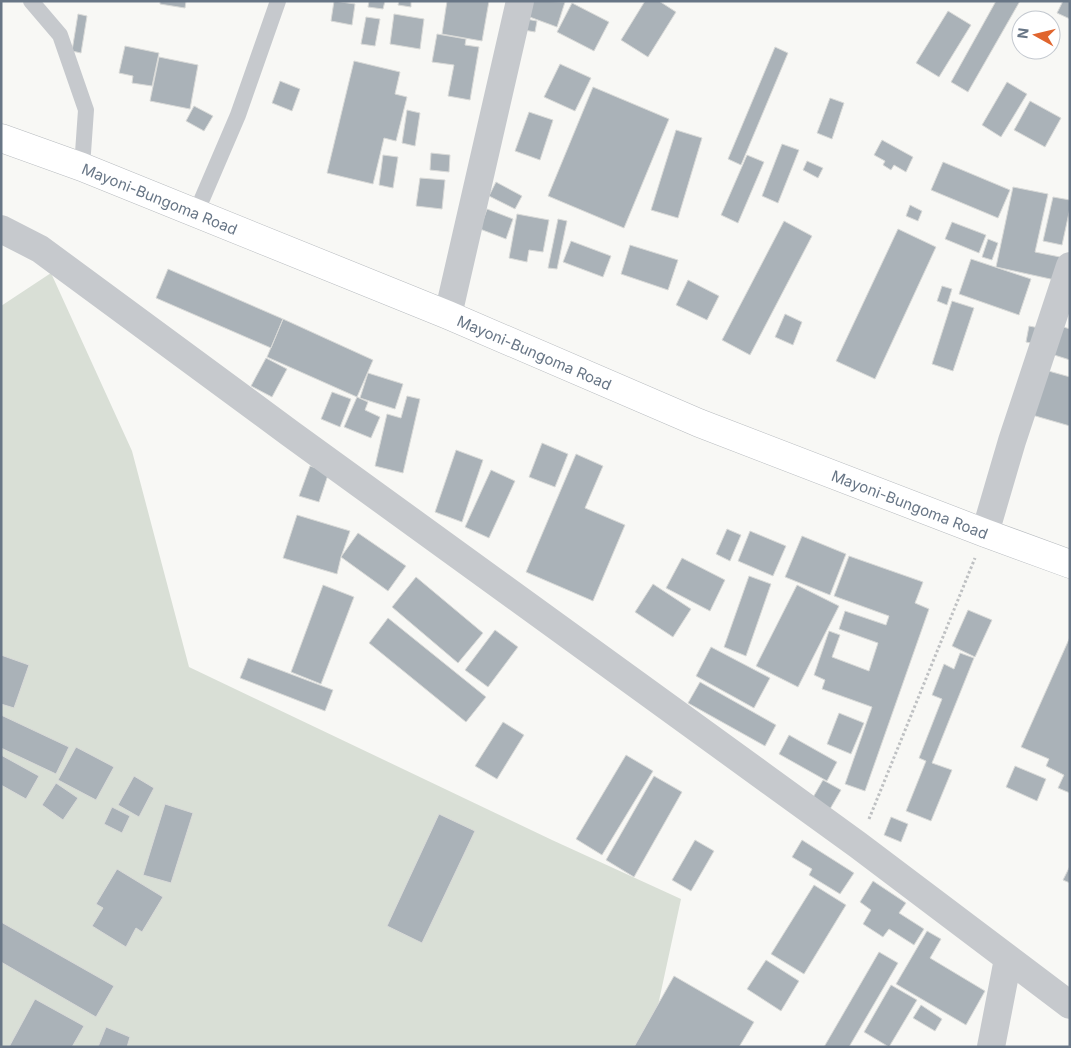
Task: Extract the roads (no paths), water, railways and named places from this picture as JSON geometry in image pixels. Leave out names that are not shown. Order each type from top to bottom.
[{"type":"main road","name":"Mayoni-Bungoma Road","points":[[1,138],[82,167],[448,315],[699,423],[1070,564]]},
{"type":"street","points":[[448,315],[520,1]]},
{"type":"street","points":[[1,229],[40,249],[858,845],[1070,1005]]},
{"type":"street","points":[[985,533],[1012,440],[1070,266]]},
{"type":"street","points":[[991,1047],[1008,959]]},
{"type":"lane","points":[[31,1],[60,35],[86,110],[82,167]]},
{"type":"lane","points":[[196,213],[238,115],[278,1]]}]
